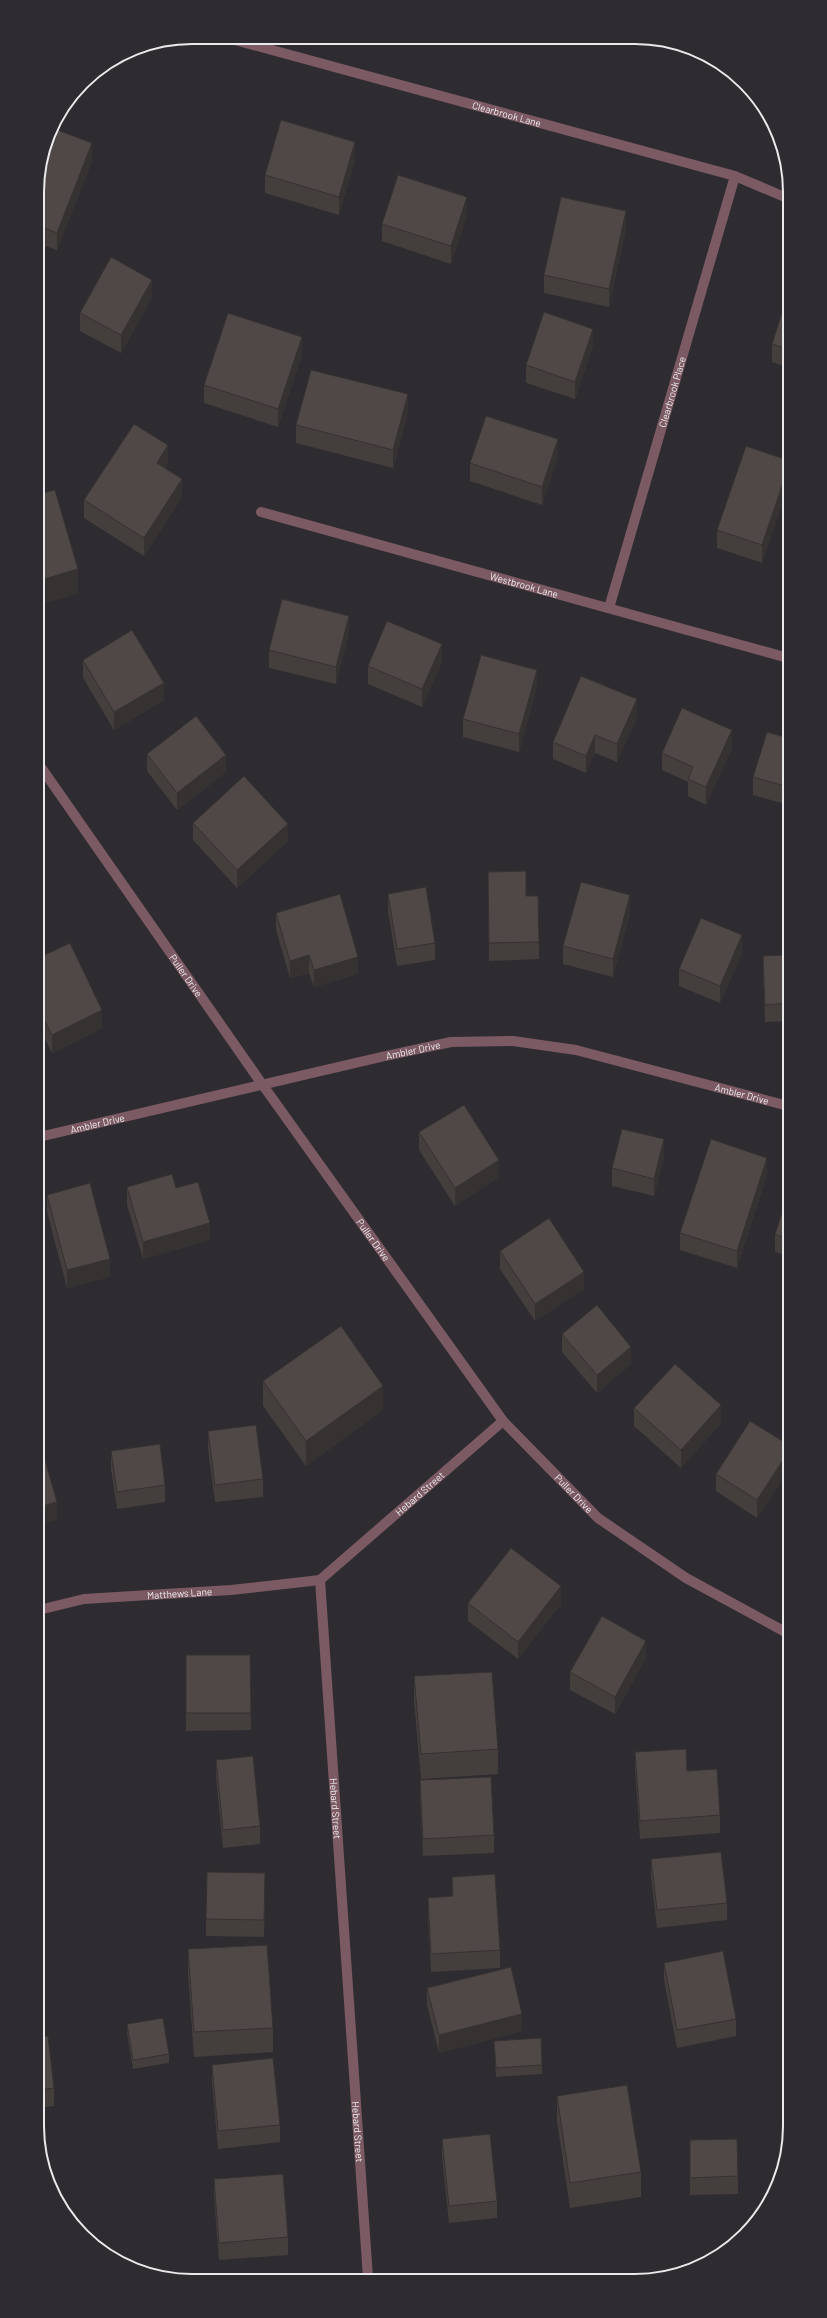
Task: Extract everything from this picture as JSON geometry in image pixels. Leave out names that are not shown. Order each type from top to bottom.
[{"type":"street","name":"Clearbrook Lane","points":[[250,44],[735,176],[783,196]]},
{"type":"street","name":"Clearbrook Place","points":[[609,608],[735,176]]},
{"type":"street","name":"Westbrook Lane","points":[[261,512],[783,657]]},
{"type":"street","name":"Puller Drive","points":[[44,772],[262,1084],[503,1421],[598,1518],[686,1578],[783,1631]]},
{"type":"street","name":"Ambler Drive","points":[[44,1136],[262,1084],[451,1042],[513,1041],[576,1050],[783,1105]]},
{"type":"street","name":"Hebard Street","points":[[368,2274],[320,1580],[503,1421]]},
{"type":"street","name":"Matthews Lane","points":[[44,1609],[84,1599],[231,1590],[320,1580]]},
{"type":"building","points":[[281,120],[355,142],[339,197],[265,175]]},
{"type":"building","points":[[57,130],[92,143],[57,233],[44,228],[44,182],[49,154]]},
{"type":"building","points":[[398,175],[467,197],[451,246],[382,224]]},
{"type":"building","points":[[561,197],[626,211],[609,289],[544,275]]},
{"type":"building","points":[[111,257],[152,280],[121,335],[80,313]]},
{"type":"building","points":[[783,310],[783,348],[772,344]]},
{"type":"building","points":[[544,312],[593,329],[575,382],[526,365]]},
{"type":"building","points":[[228,313],[302,337],[278,409],[204,385]]},
{"type":"building","points":[[311,370],[408,394],[393,450],[296,425]]},
{"type":"building","points":[[486,416],[558,439],[542,487],[470,463]]},
{"type":"building","points":[[134,424],[168,445],[157,463],[182,479],[144,538],[84,500]]},
{"type":"building","points":[[746,446],[783,459],[783,483],[762,545],[717,530]]},
{"type":"building","points":[[55,490],[78,569],[44,579],[44,493]]},
{"type":"building","points":[[282,599],[349,616],[336,667],[269,650]]},
{"type":"building","points":[[387,621],[442,644],[422,689],[368,666]]},
{"type":"building","points":[[132,630],[164,683],[114,712],[83,660]]},
{"type":"building","points":[[481,655],[537,670],[519,734],[463,719]]},
{"type":"building","points":[[581,676],[637,699],[617,744],[595,735],[586,756],[553,742]]},
{"type":"building","points":[[682,708],[732,730],[706,787],[688,779],[693,767],[662,753]]},
{"type":"building","points":[[196,716],[226,755],[177,793],[147,754]]},
{"type":"building","points":[[767,732],[783,737],[783,786],[753,777]]},
{"type":"building","points":[[244,776],[288,824],[237,870],[193,823]]},
{"type":"building","points":[[526,871],[526,896],[538,896],[539,942],[489,943],[488,872]]},
{"type":"building","points":[[581,882],[630,895],[613,959],[563,946]]},
{"type":"building","points":[[426,887],[435,943],[397,949],[388,894]]},
{"type":"building","points":[[340,894],[358,957],[314,970],[309,955],[290,961],[276,913]]},
{"type":"building","points":[[701,918],[742,935],[720,986],[679,969]]},
{"type":"building","points":[[70,943],[102,1010],[52,1035],[44,1020],[44,955]]},
{"type":"building","points":[[783,955],[783,1003],[765,1005],[763,956]]},
{"type":"building","points":[[464,1105],[499,1160],[455,1188],[419,1132]]},
{"type":"building","points":[[622,1129],[664,1139],[654,1179],[612,1168]]},
{"type":"building","points":[[711,1139],[767,1158],[737,1251],[680,1233]]},
{"type":"building","points":[[172,1174],[176,1188],[198,1182],[210,1223],[143,1242],[127,1187]]},
{"type":"building","points":[[90,1183],[110,1259],[67,1270],[47,1195]]},
{"type":"building","points":[[783,1210],[783,1237],[775,1234]]},
{"type":"building","points":[[549,1218],[584,1272],[535,1304],[500,1251]]},
{"type":"building","points":[[597,1305],[631,1347],[597,1375],[562,1334]]},
{"type":"building","points":[[341,1326],[383,1386],[306,1441],[263,1381]]},
{"type":"building","points":[[675,1364],[721,1405],[681,1450],[634,1408]]},
{"type":"building","points":[[750,1421],[783,1441],[783,1460],[757,1500],[716,1474]]},
{"type":"building","points":[[256,1425],[263,1479],[215,1485],[208,1431]]},
{"type":"building","points":[[160,1444],[165,1485],[117,1492],[111,1451]]},
{"type":"building","points":[[44,1460],[57,1502],[44,1506]]},
{"type":"building","points":[[511,1548],[561,1586],[518,1642],[468,1603]]},
{"type":"building","points":[[602,1616],[646,1641],[615,1697],[570,1672]]},
{"type":"building","points":[[186,1655],[250,1655],[251,1713],[186,1713]]},
{"type":"building","points":[[492,1672],[498,1749],[421,1754],[414,1676]]},
{"type":"building","points":[[686,1749],[687,1771],[717,1769],[720,1815],[640,1821],[635,1752]]},
{"type":"building","points":[[253,1756],[260,1826],[223,1830],[216,1760]]},
{"type":"building","points":[[491,1777],[494,1835],[423,1839],[420,1780]]},
{"type":"building","points":[[721,1852],[727,1903],[657,1910],[651,1859]]},
{"type":"building","points":[[207,1872],[265,1873],[264,1920],[206,1919]]},
{"type":"building","points":[[495,1874],[500,1950],[431,1954],[428,1898],[453,1896],[452,1877]]},
{"type":"building","points":[[267,1945],[273,2028],[194,2032],[188,1949]]},
{"type":"building","points":[[723,1951],[736,2019],[677,2030],[664,1963]]},
{"type":"building","points":[[511,1967],[522,2014],[439,2035],[427,1988]]},
{"type":"building","points":[[163,2018],[169,2054],[133,2060],[127,2024]]},
{"type":"building","points":[[44,2036],[48,2036],[54,2088],[44,2089]]},
{"type":"building","points":[[541,2038],[542,2065],[496,2068],[494,2041]]},
{"type":"building","points":[[273,2058],[280,2125],[218,2131],[212,2065]]},
{"type":"building","points":[[627,2085],[641,2172],[570,2183],[557,2096]]},
{"type":"building","points":[[490,2134],[497,2201],[449,2206],[442,2139]]},
{"type":"building","points":[[737,2139],[738,2176],[690,2178],[690,2140]]},
{"type":"building","points":[[283,2174],[288,2237],[219,2243],[214,2179]]}]
